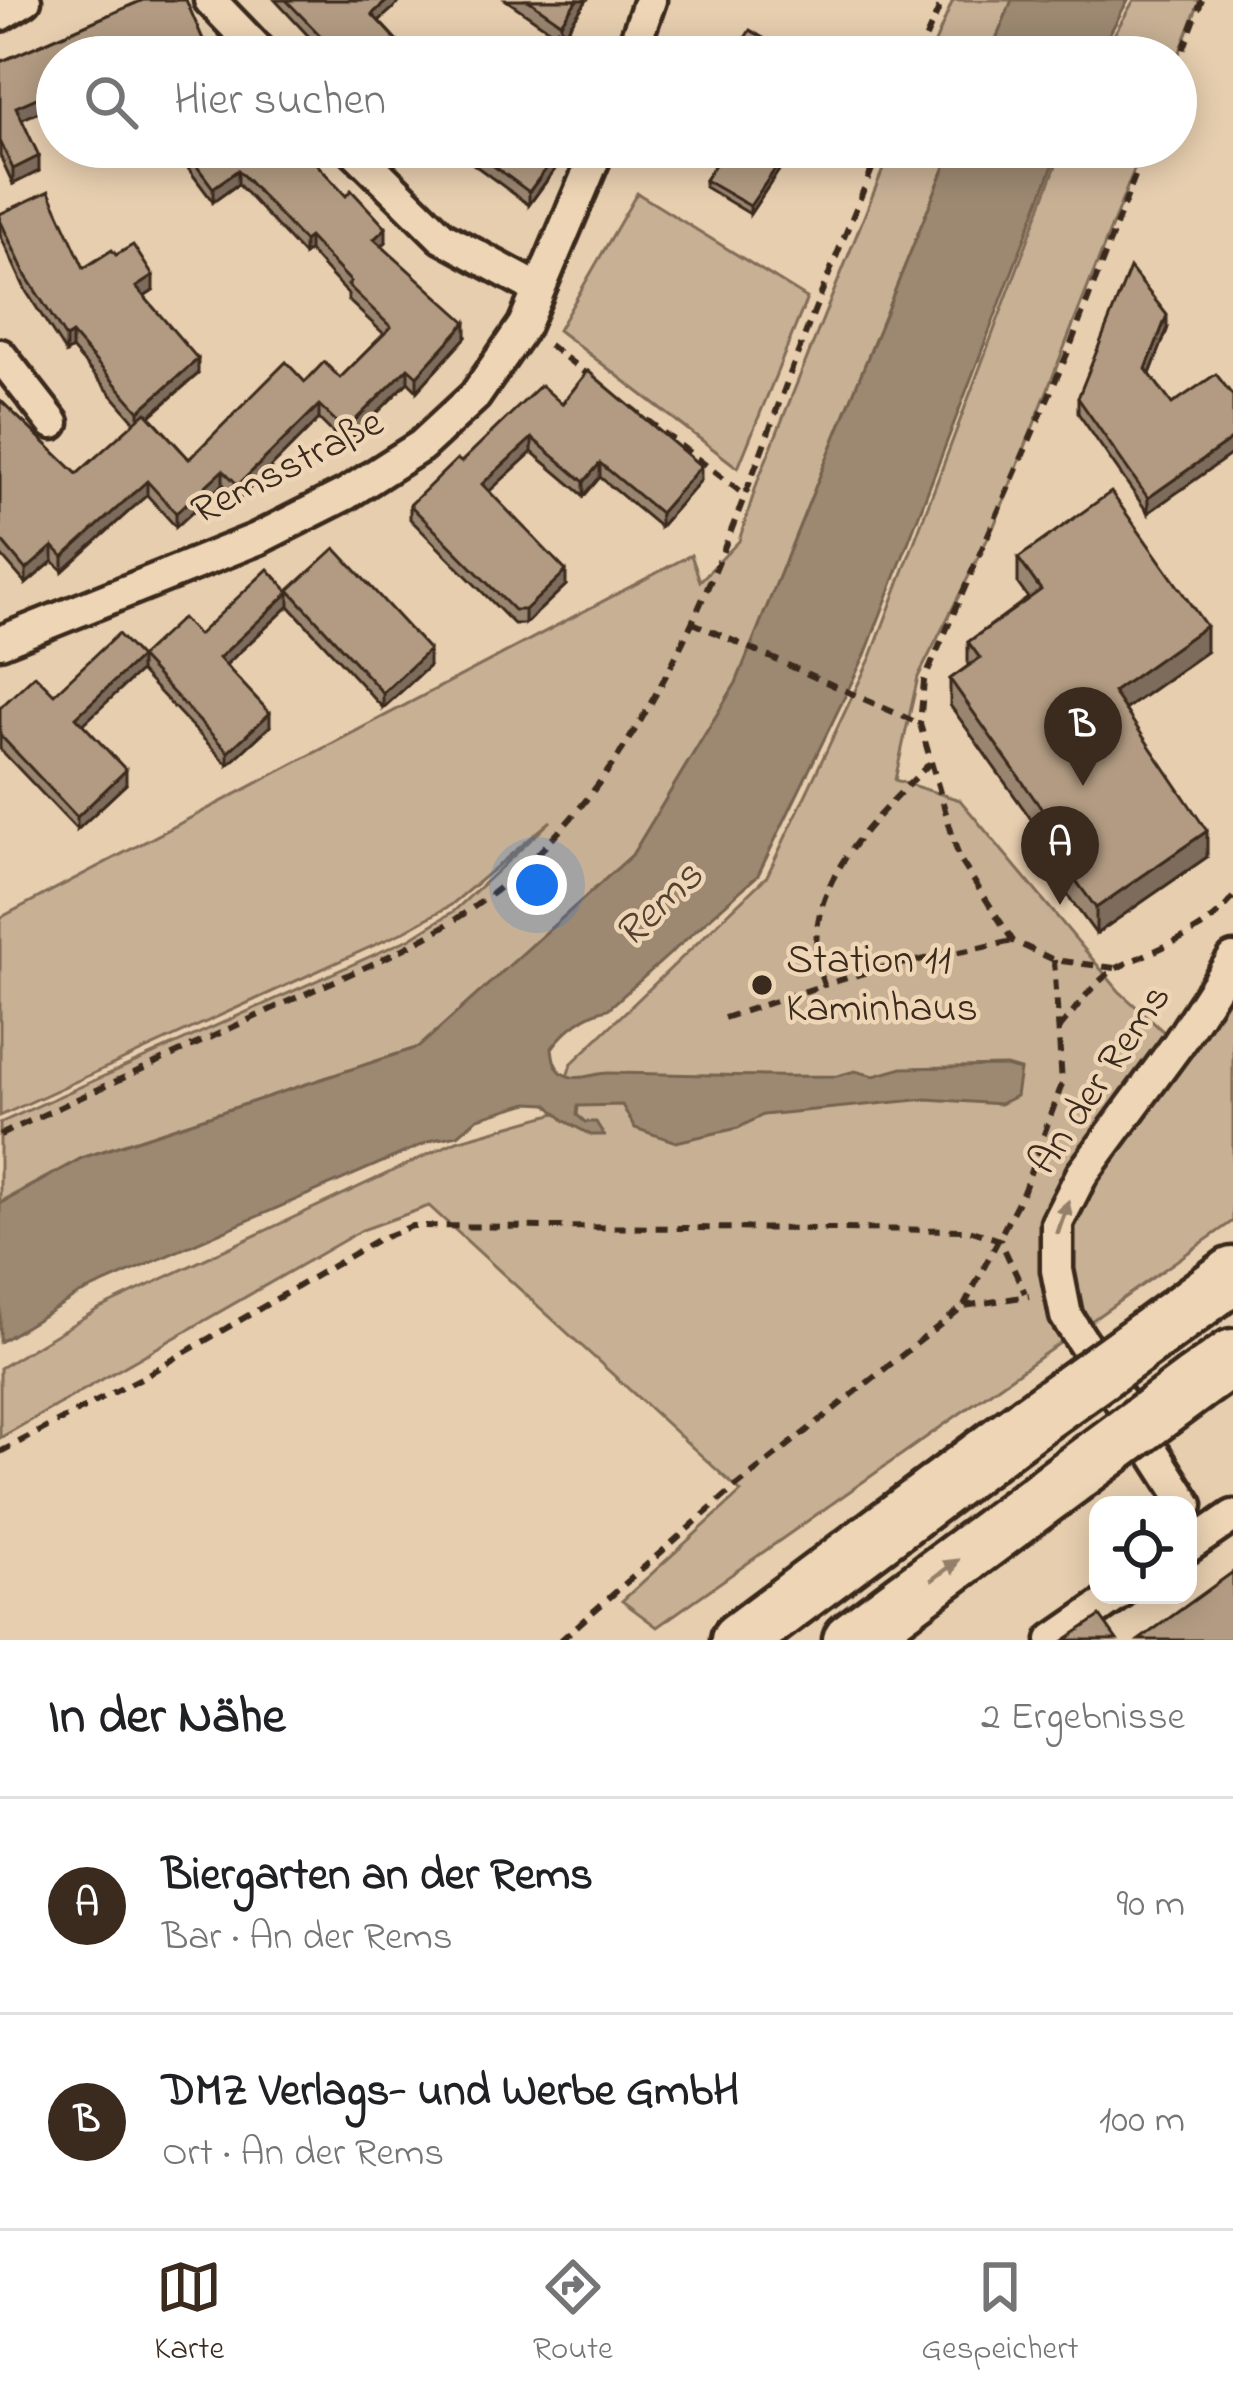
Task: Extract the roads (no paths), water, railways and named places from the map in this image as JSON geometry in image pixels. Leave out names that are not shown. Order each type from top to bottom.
[{"type":"highway","points":[[739,1640],[1233,1275]]},
{"type":"highway","points":[[851,1640],[1214,1371]]},
{"type":"street","points":[[0,14],[26,0]]},
{"type":"street","points":[[210,0],[245,36]]},
{"type":"street","points":[[637,36],[650,0]]},
{"type":"street","points":[[372,168],[442,237],[538,289]]},
{"type":"street","name":"Remsstraße","points":[[0,642],[257,538],[346,494],[421,446],[475,395],[524,325],[590,168]]},
{"type":"street","points":[[0,355],[53,423]]},
{"type":"street","name":"An der Rems","points":[[1182,1496],[1066,1316],[1057,1270],[1057,1223],[1082,1174],[1178,1044],[1233,959]]},
{"type":"street","points":[[1197,1541],[1233,1516]]},
{"type":"street","points":[[1053,1640],[1105,1604]]},
{"type":"water","points":[[1012,0],[1128,0],[1108,36],[997,36]]},
{"type":"water","name":"Rems","points":[[944,168],[1052,168],[865,655],[758,875],[608,1009],[577,1023],[552,1048],[557,1067],[573,1077],[608,1073],[837,1076],[855,1071],[874,1076],[902,1068],[1006,1066],[1020,1070],[1016,1096],[1000,1104],[927,1099],[763,1115],[738,1128],[676,1142],[635,1128],[622,1105],[578,1106],[577,1115],[585,1122],[596,1122],[604,1135],[591,1135],[547,1104],[528,1103],[478,1118],[458,1135],[433,1140],[79,1294],[0,1342],[0,1204],[82,1158],[419,1047],[632,855],[736,683]]},
{"type":"place","name":"DMZ Verlags- und Werbe GmbH","points":[[1083,786]]},
{"type":"place","name":"Biergarten an der Rems","points":[[1060,905]]},
{"type":"place","name":"Station 11 Kaminhaus","points":[[762,985]]}]
